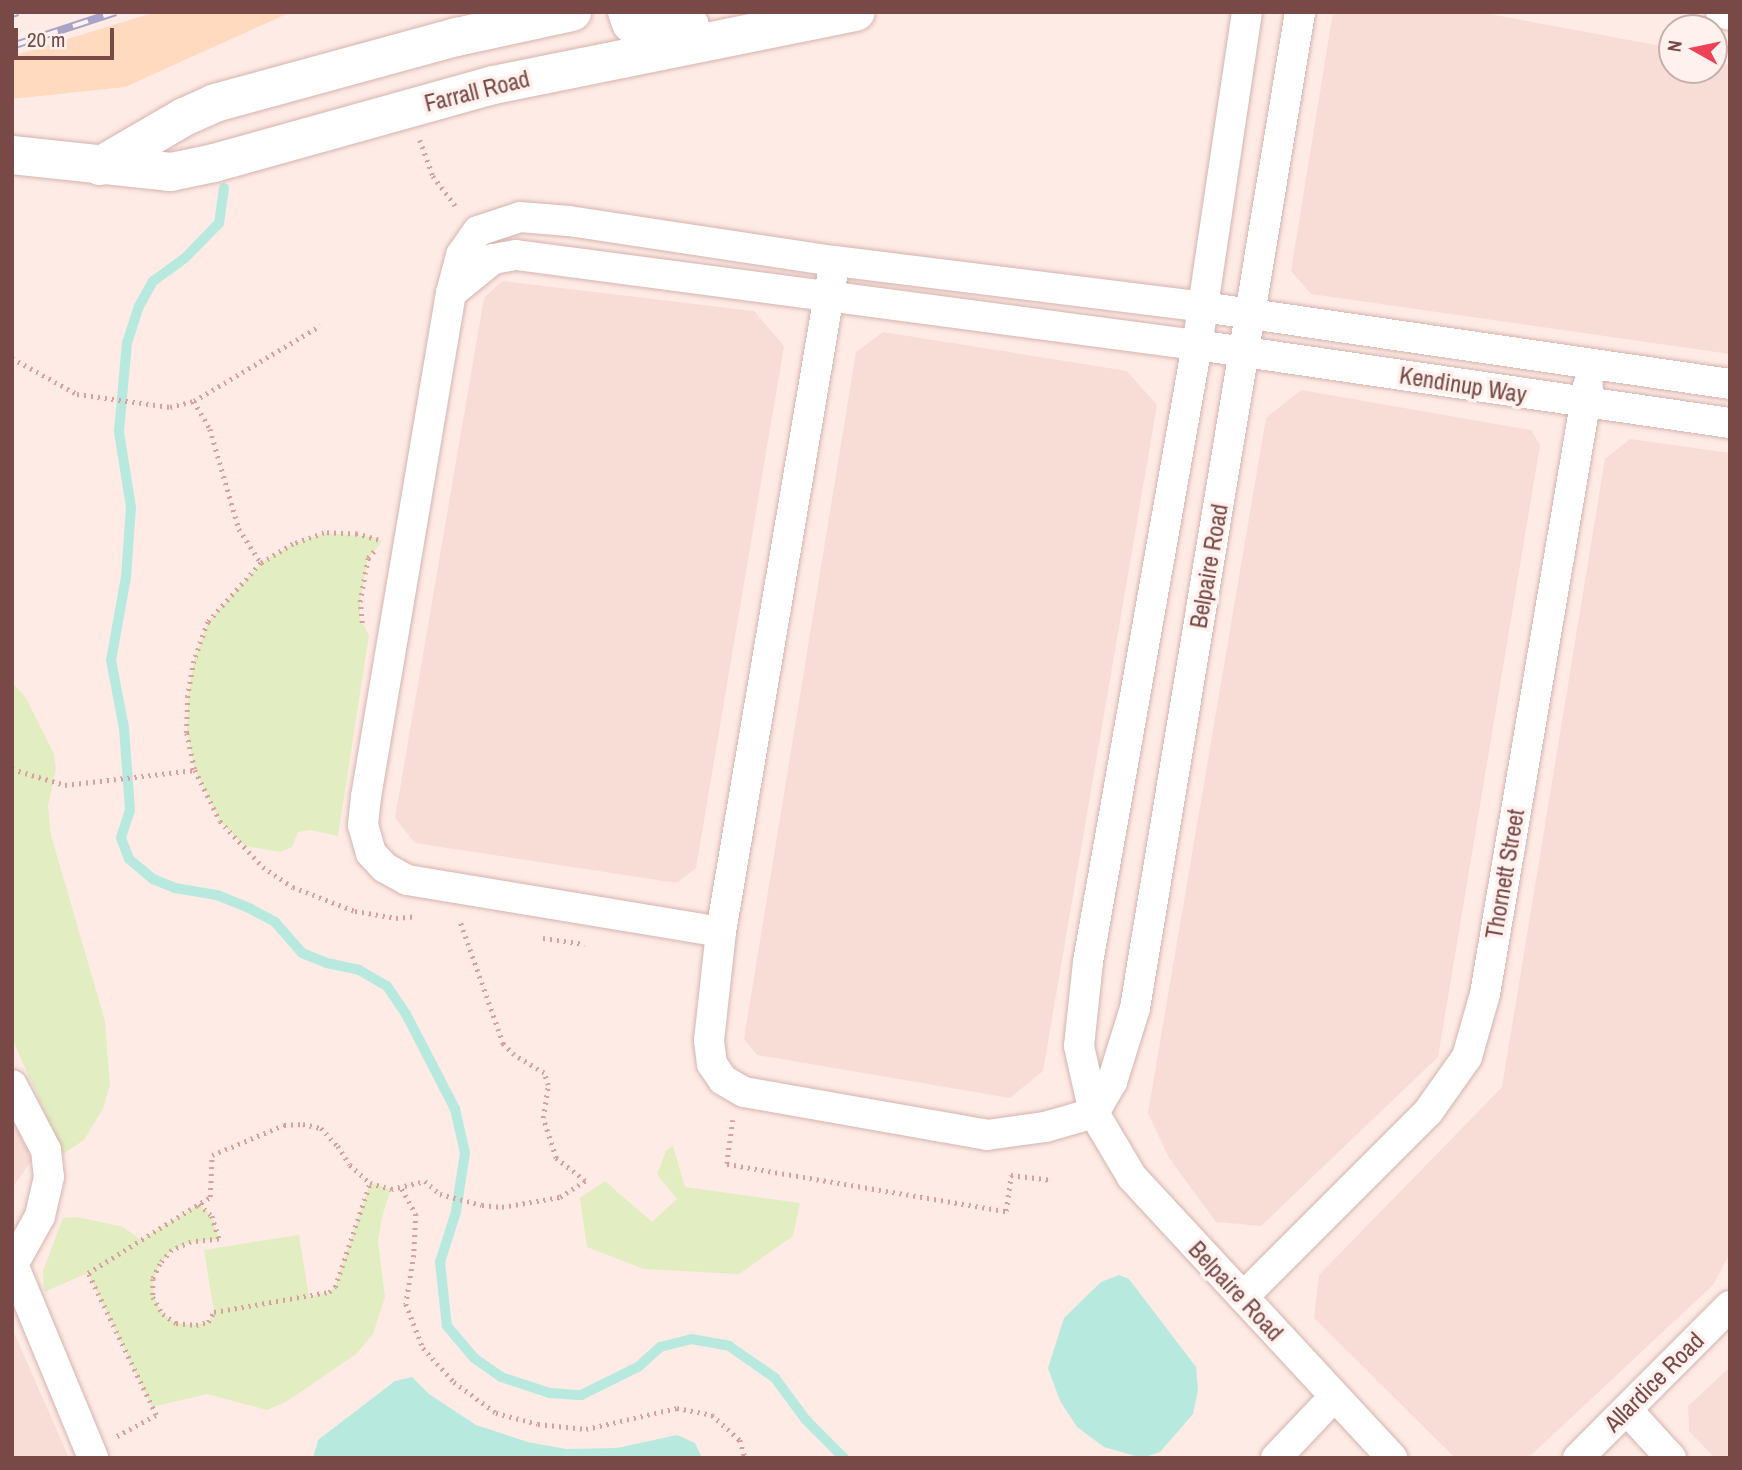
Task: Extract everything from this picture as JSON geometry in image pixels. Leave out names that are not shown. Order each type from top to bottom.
[{"type":"main road","points":[[100,166],[184,117],[215,103],[457,37],[572,12]]},
{"type":"main road","points":[[626,12],[637,29],[654,30],[751,12]]},
{"type":"main road","name":"Farrall Road","points":[[12,155],[171,172],[493,85],[856,12]]},
{"type":"street","name":"Belpaire Road","points":[[1247,12],[1198,345],[1085,989],[1079,1046],[1094,1113],[1132,1177],[1333,1398],[1392,1458]]},
{"type":"street","name":"Belpaire Road","points":[[1094,1113],[1112,1082],[1135,1008],[1300,12]]},
{"type":"street","points":[[1721,12],[1730,15]]},
{"type":"street","name":"Kendinup Way","points":[[721,932],[407,880],[384,867],[371,853],[363,825],[366,797],[452,293],[461,255],[478,231],[520,217],[569,221],[835,261],[1203,307],[1414,340],[1730,384]]},
{"type":"street","name":"Kendinup Way","points":[[452,293],[493,259],[516,255],[1198,345],[1730,423]]},
{"type":"street","points":[[835,261],[721,932],[709,1040],[712,1064],[723,1080],[744,1092],[987,1135],[1045,1128],[1094,1113]]},
{"type":"street","points":[[1408,376],[1414,340]]},
{"type":"street","name":"Thornett Street","points":[[1243,1297],[1428,1112],[1466,1057],[1485,994],[1591,365]]},
{"type":"street","points":[[12,1086],[46,1150],[49,1177],[40,1216],[13,1262],[91,1454]]},
{"type":"street","name":"Allardice Road","points":[[1578,1458],[1730,1306]]},
{"type":"street","points":[[1280,1455],[1333,1398]]},
{"type":"street","points":[[1627,1410],[1671,1458]]},
{"type":"path","points":[[416,130],[433,176],[466,217]]},
{"type":"path","points":[[12,358],[77,394],[147,406],[170,407],[194,401],[320,326]]},
{"type":"path","points":[[194,401],[210,429],[239,529],[261,563]]},
{"type":"path","points":[[382,542],[374,537],[324,533],[293,544],[261,563],[208,622],[194,661],[187,733],[195,770],[220,821],[263,867],[293,887],[355,911],[396,918],[421,915]]},
{"type":"path","points":[[12,769],[65,785],[195,770]]},
{"type":"path","points":[[91,1454],[156,1415],[88,1273],[210,1197],[212,1155],[284,1125],[303,1124],[321,1128],[338,1146],[350,1165],[370,1183],[402,1189],[425,1181],[440,1194],[482,1205],[502,1207],[560,1197],[585,1181],[556,1158],[543,1118],[548,1085],[544,1073],[513,1055],[503,1044],[460,922],[447,920]]},
{"type":"path","points":[[198,1204],[212,1216],[219,1239],[191,1242],[172,1250],[160,1264],[153,1279],[153,1297],[163,1314],[176,1323],[196,1325],[208,1322],[214,1312],[328,1292],[335,1287],[370,1183]]},
{"type":"path","points":[[402,1189],[416,1214],[414,1255],[405,1304],[423,1348],[454,1382],[496,1413],[538,1424],[586,1429],[677,1408],[712,1415],[740,1440],[745,1458]]},
{"type":"shaded area","points":[[1333,12],[1479,12],[1658,45],[1658,84],[1728,84],[1730,65],[1730,354],[1311,294],[1291,271]]},
{"type":"shaded area","points":[[502,281],[754,311],[784,346],[696,868],[677,883],[415,843],[395,818],[484,298]]},
{"type":"shaded area","points":[[883,332],[1127,371],[1157,405],[1043,1071],[1010,1098],[757,1055],[744,1039],[856,352]]},
{"type":"shaded area","points":[[1301,390],[1531,430],[1540,445],[1438,1057],[1261,1226],[1216,1222],[1169,1158],[1148,1113],[1266,418]]},
{"type":"shaded area","points":[[1630,439],[1730,453],[1730,1253],[1713,1285],[1528,1458],[1455,1458],[1314,1318],[1319,1275],[1502,1087],[1605,459]]},
{"type":"shaded area","points":[[12,1120],[32,1160],[12,1188]]},
{"type":"shaded area","points":[[12,1328],[69,1458],[12,1458]]},
{"type":"shaded area","points":[[1730,1367],[1730,1458],[1715,1458],[1689,1431],[1688,1406]]},
{"type":"green space","points":[[324,533],[374,537],[382,542],[368,558],[360,602],[360,619],[369,635],[338,836],[310,830],[298,832],[292,847],[280,852],[245,846],[220,821],[195,770],[187,733],[188,696],[194,661],[208,622],[261,563],[293,544]]},
{"type":"green space","points":[[12,682],[26,698],[54,754],[56,769],[48,806],[51,835],[105,1021],[110,1084],[103,1109],[84,1140],[63,1154],[12,1038]]},
{"type":"green space","points":[[673,1146],[685,1187],[800,1203],[793,1236],[739,1274],[644,1269],[587,1247],[580,1198],[605,1181],[652,1222],[677,1199],[657,1174],[666,1151]]},
{"type":"green space","points":[[370,1183],[391,1189],[378,1241],[385,1297],[373,1334],[356,1354],[286,1402],[267,1410],[207,1394],[152,1407],[88,1273],[44,1292],[43,1271],[63,1218],[77,1217],[123,1227],[141,1240],[199,1204],[212,1216],[219,1239],[191,1242],[172,1250],[160,1264],[153,1279],[154,1297],[163,1314],[176,1323],[196,1325],[208,1322],[214,1312],[204,1250],[299,1235],[309,1297],[328,1292],[335,1287]]},
{"type":"sand","points":[[156,12],[291,12],[125,87],[12,99],[12,56]]},
{"type":"water","points":[[1119,1275],[1129,1279],[1196,1367],[1198,1390],[1193,1414],[1160,1452],[1142,1458],[1104,1447],[1077,1427],[1060,1401],[1048,1368],[1064,1318],[1101,1282]]},
{"type":"water","points":[[412,1377],[429,1394],[476,1425],[528,1442],[566,1449],[617,1448],[677,1435],[695,1443],[702,1458],[313,1458],[318,1440],[395,1381]]},
{"type":"waterway","points":[[224,188],[219,223],[185,258],[153,281],[139,306],[127,342],[119,432],[131,507],[126,577],[111,660],[124,728],[130,810],[121,838],[129,859],[153,879],[175,888],[217,895],[249,908],[275,922],[302,953],[327,963],[359,970],[387,986],[406,1014],[455,1109],[465,1153],[456,1212],[440,1262],[447,1326],[474,1358],[501,1377],[550,1393],[581,1395],[638,1367],[660,1347],[691,1339],[729,1346],[775,1378],[806,1420],[844,1458]]},
{"type":"railway","points":[[12,14],[18,12]]},
{"type":"railway","points":[[12,46],[116,12]]}]
